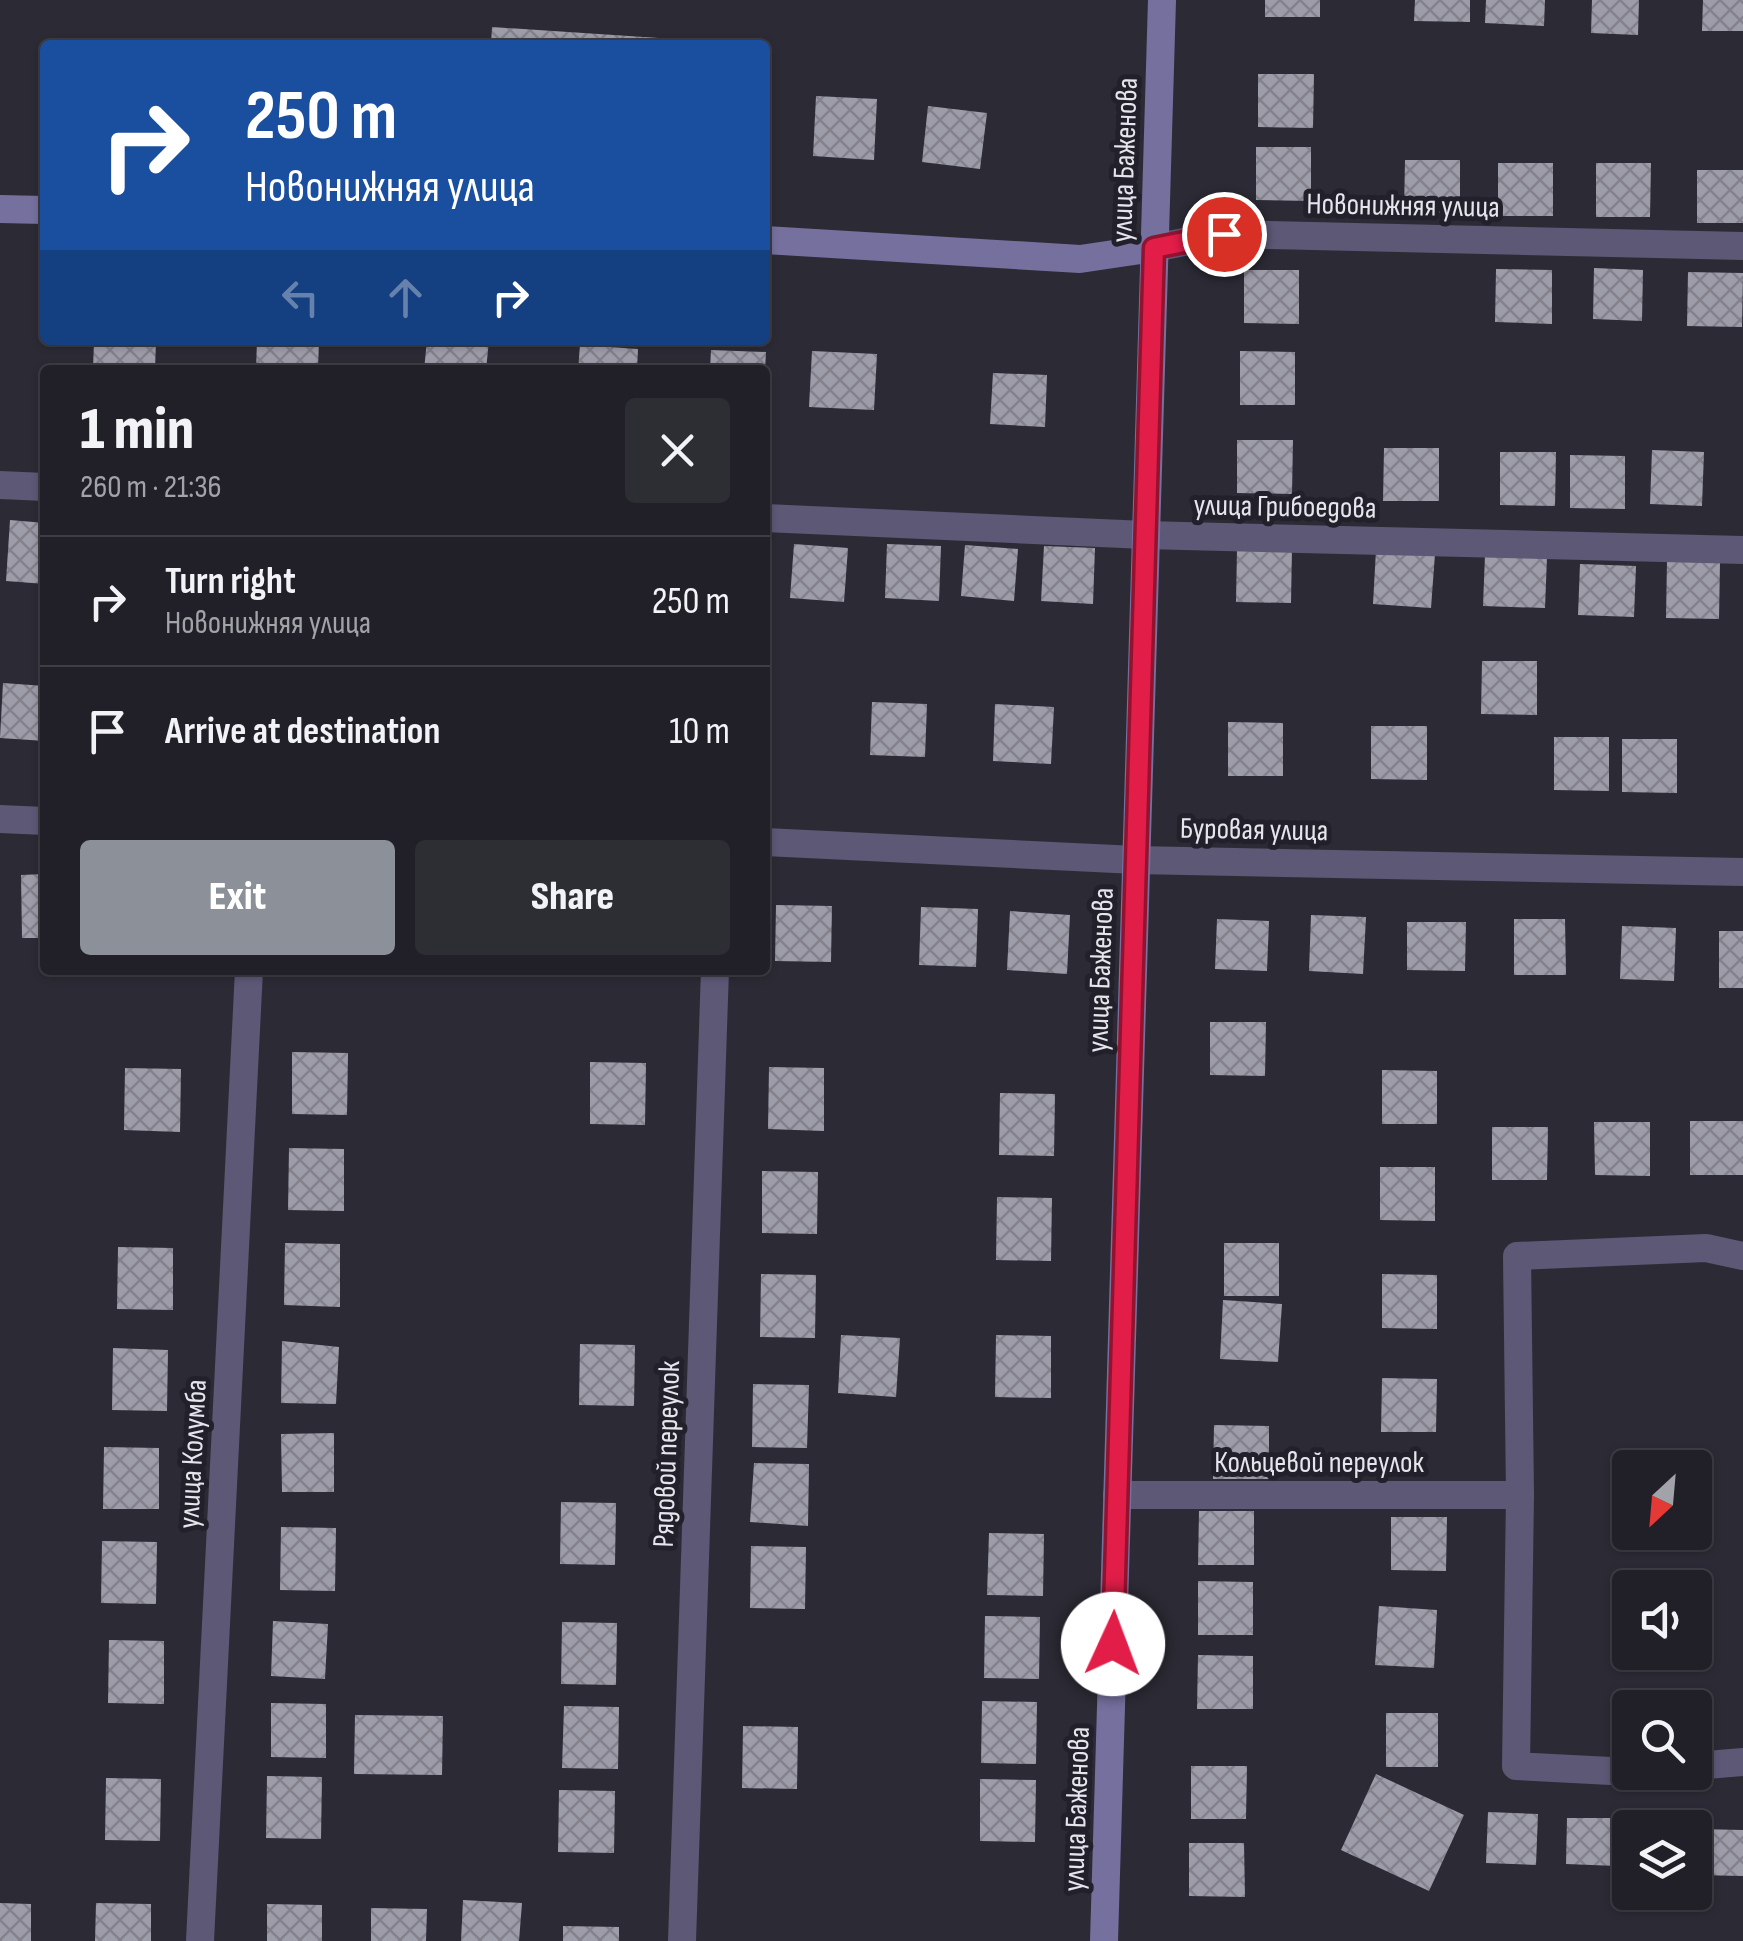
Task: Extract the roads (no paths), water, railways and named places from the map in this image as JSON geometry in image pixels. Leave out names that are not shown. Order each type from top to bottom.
[{"type":"main road","name":"улица Баженова","points":[[1104,1941],[1162,0]]},
{"type":"main road","points":[[0,209],[40,210]]},
{"type":"main road","name":"Новонижняя улица","points":[[770,240],[1080,259],[1154,248]]},
{"type":"street","name":"Новонижняя улица","points":[[1154,248],[1224,234],[1743,246]]},
{"type":"street","points":[[0,485],[40,487]]},
{"type":"street","name":"улица Грибоедова","points":[[770,518],[1145,535],[1743,550]]},
{"type":"street","points":[[0,820],[40,821]]},
{"type":"street","name":"Буровая улица","points":[[770,842],[1136,860],[1743,872]]},
{"type":"street","name":"улица Колумба","points":[[200,1941],[249,975]]},
{"type":"street","name":"Рядовой переулок","points":[[682,1941],[715,975]]},
{"type":"street","points":[[1612,1771],[1516,1766],[1520,1495],[1517,1256],[1706,1248],[1743,1256]]},
{"type":"street","name":"Кольцевой переулок","points":[[1117,1495],[1520,1495]]},
{"type":"street","points":[[1712,1765],[1743,1762]]}]
